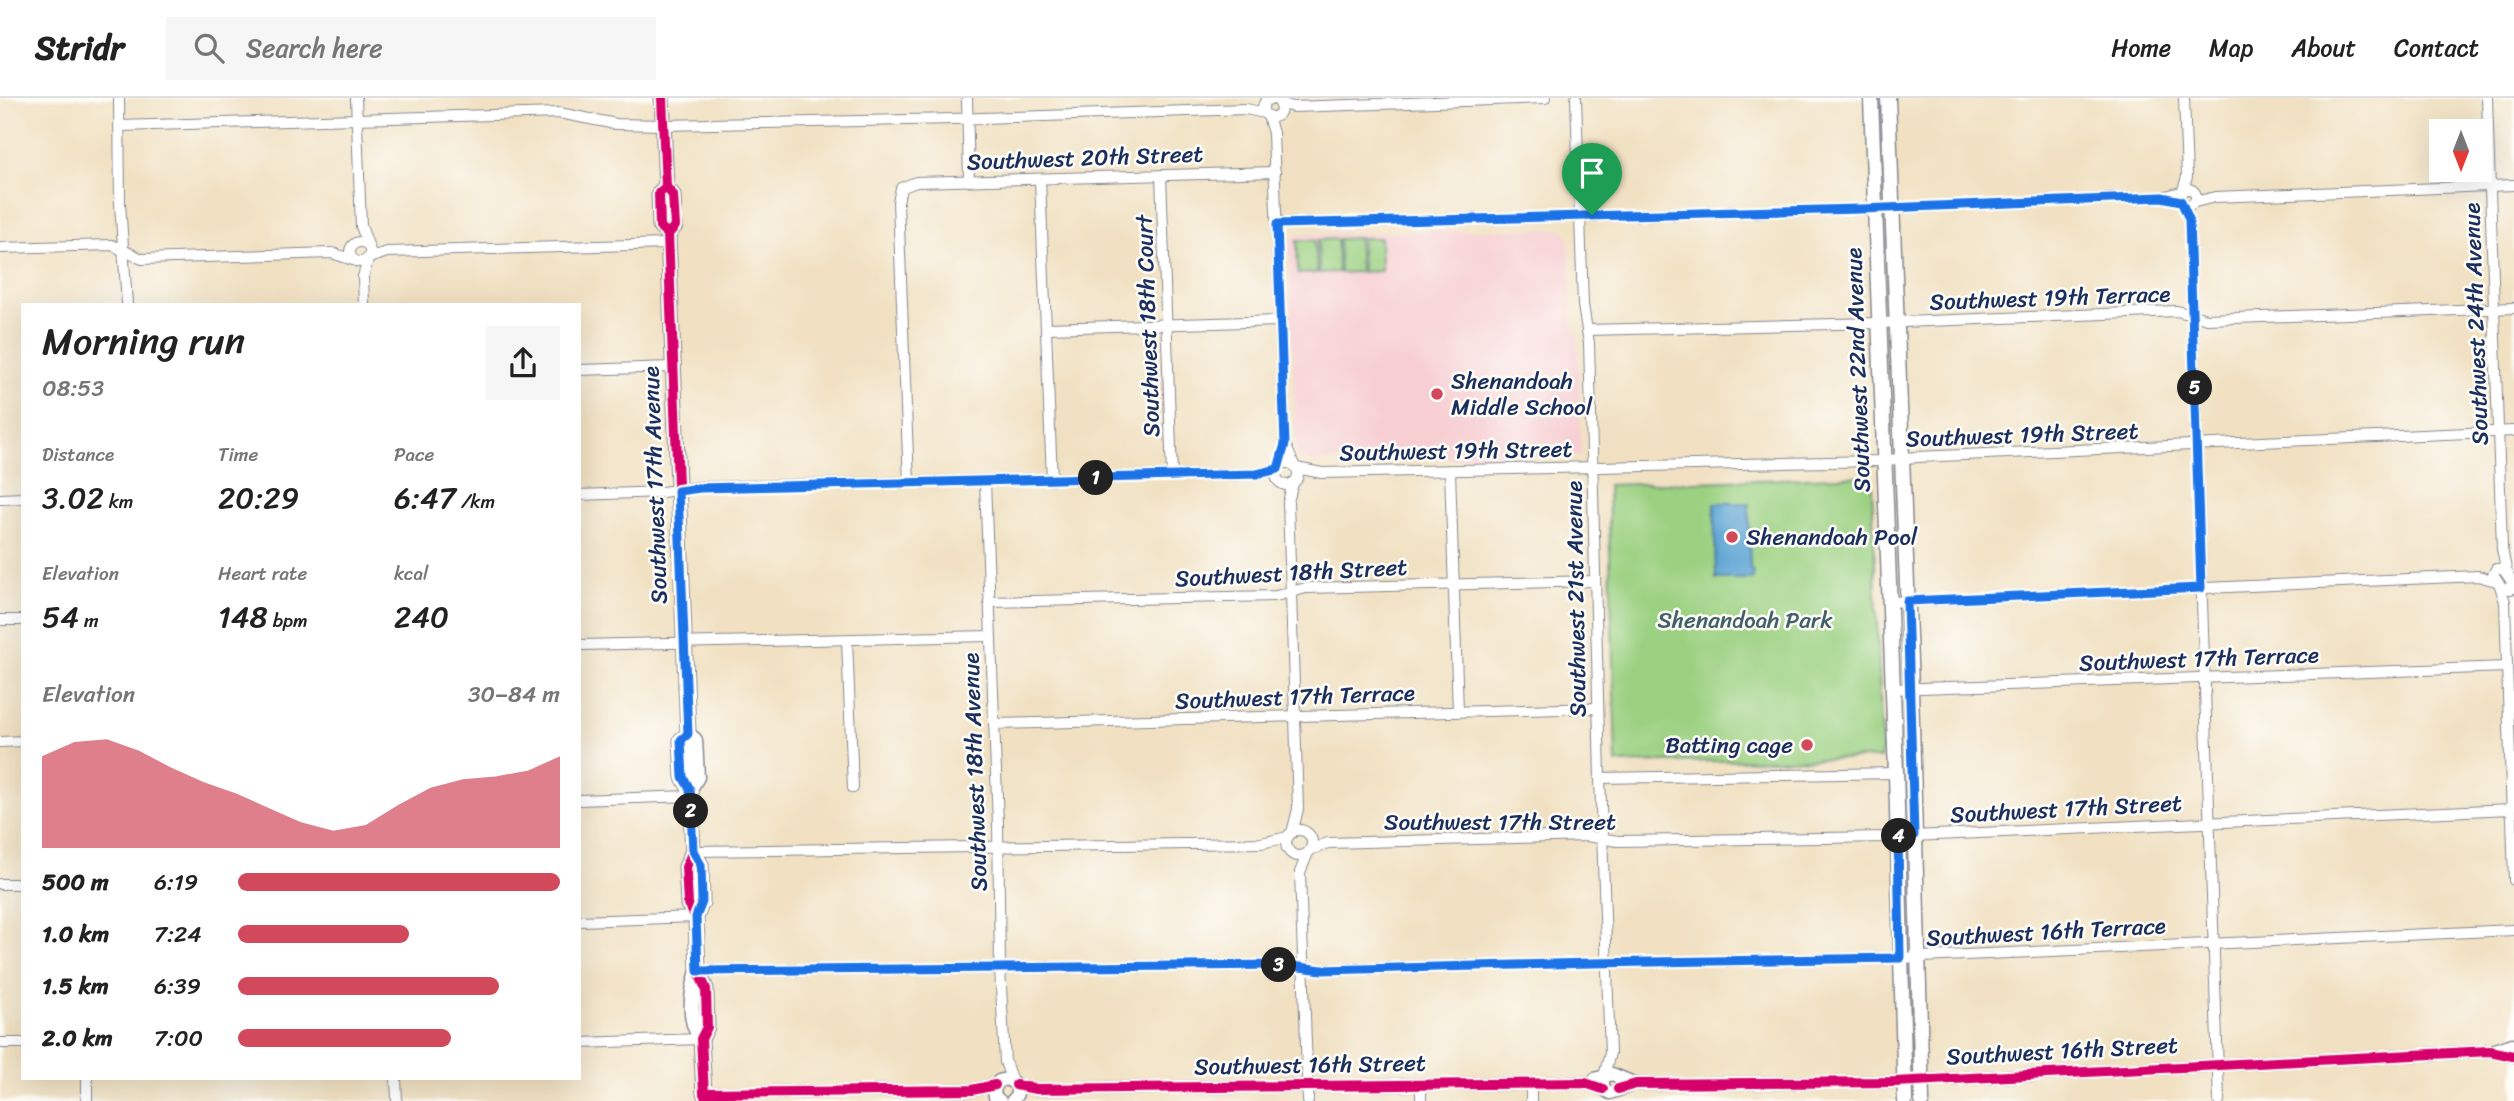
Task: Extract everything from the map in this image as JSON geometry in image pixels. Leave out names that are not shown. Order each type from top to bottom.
[{"type":"main road","name":"Southwest 17th Avenue","points":[[663,98],[666,187],[673,195],[675,226],[668,239],[688,734],[695,740],[697,777],[690,792],[693,851],[701,865],[702,902],[696,917],[698,971],[706,989],[707,1027],[701,1039],[704,1098]]},
{"type":"main road","name":"Southwest 22nd Avenue","points":[[1871,98],[1896,773],[1905,1101]]},
{"type":"main road","name":"Southwest 22nd Avenue","points":[[1888,98],[1911,688],[1922,1101]]},
{"type":"street","points":[[119,98],[120,203],[127,303]]},
{"type":"street","points":[[356,98],[361,227],[368,245],[369,259],[363,277],[364,303]]},
{"type":"street","points":[[967,98],[970,181]]},
{"type":"street","points":[[119,126],[559,113],[616,124],[663,125],[968,119],[1545,98]]},
{"type":"street","name":"Southwest 21st Avenue","points":[[1576,98],[1592,467],[1611,1087]]},
{"type":"street","points":[[2185,98],[2218,1101]]},
{"type":"street","name":"Southwest 24th Avenue","points":[[2487,98],[2505,581]]},
{"type":"street","points":[[1272,106],[1285,444],[1279,468],[1280,482],[1288,502]]},
{"type":"street","name":"Southwest 20th Street","points":[[909,482],[899,190],[916,182],[1275,172]]},
{"type":"street","name":"Southwest 18th Court","points":[[1161,175],[1172,476]]},
{"type":"street","points":[[1040,179],[1052,480]]},
{"type":"street","points":[[1277,224],[1891,208],[2514,185]]},
{"type":"street","points":[[361,227],[350,253],[363,277]]},
{"type":"street","points":[[332,253],[354,261],[387,252],[668,239]]},
{"type":"street","points":[[0,248],[112,245],[142,259],[332,253],[361,242],[387,252]]},
{"type":"street","name":"Southwest 19th Terrace","points":[[1587,330],[1879,323],[2177,311],[2207,319],[2514,308]]},
{"type":"street","points":[[1047,328],[1281,321]]},
{"type":"street","points":[[581,370],[673,367]]},
{"type":"street","name":"Southwest 19th Street","points":[[1295,466],[1322,473],[1885,460],[2514,431]]},
{"type":"street","points":[[1285,444],[1298,475],[1288,502],[1298,809],[1290,835],[1290,852],[1300,872]]},
{"type":"street","points":[[581,495],[700,488],[1257,474],[1279,468],[1286,463],[1295,466]]},
{"type":"street","points":[[1450,470],[1458,712]]},
{"type":"street","name":"Southwest 19th Street","points":[[1294,482],[1322,473]]},
{"type":"street","points":[[1257,474],[1287,485],[1294,482]]},
{"type":"street","name":"Southwest 18th Avenue","points":[[985,481],[1004,1062],[1001,1067],[1007,1093]]},
{"type":"street","points":[[0,499],[21,498]]},
{"type":"street","points":[[1890,602],[2478,576],[2505,581],[2512,742],[2514,880]]},
{"type":"street","name":"Southwest 18th Street","points":[[989,602],[1276,596],[1306,588],[1595,581]]},
{"type":"street","points":[[0,620],[21,620]]},
{"type":"street","points":[[581,645],[990,636]]},
{"type":"street","points":[[847,640],[853,788]]},
{"type":"street","name":"Southwest 17th Terrace","points":[[1893,689],[2507,667]]},
{"type":"street","name":"Southwest 17th Terrace","points":[[994,724],[1598,708]]},
{"type":"street","points":[[0,742],[21,741]]},
{"type":"street","points":[[1600,778],[1896,773]]},
{"type":"street","points":[[581,800],[690,792]]},
{"type":"street","points":[[1298,809],[1309,835],[1309,852],[1300,872],[1308,1101]]},
{"type":"street","name":"Southwest 17th Street","points":[[1309,852],[1328,843],[1587,836],[1618,841],[1898,836],[2511,809]]},
{"type":"street","points":[[693,851],[1266,843],[1299,831],[1309,835]]},
{"type":"street","name":"Southwest 17th Street","points":[[1309,835],[1328,843]]},
{"type":"street","points":[[1266,843],[1300,856],[1309,852]]},
{"type":"street","points":[[0,884],[21,884]]},
{"type":"street","points":[[581,921],[696,917]]},
{"type":"street","name":"Southwest 16th Terrace","points":[[698,971],[1285,965],[1322,970],[1917,958],[2514,930]]},
{"type":"street","points":[[581,1043],[701,1039]]},
{"type":"street","points":[[0,1043],[21,1043]]},
{"type":"street","name":"Southwest 16th Street","points":[[704,1098],[972,1090],[1007,1093],[1036,1089],[1531,1083],[1585,1083],[1611,1087],[1636,1084],[1904,1081],[2513,1050]]},
{"type":"street","points":[[87,1080],[87,1101]]},
{"type":"street","points":[[396,1080],[397,1101]]},
{"type":"street","points":[[1531,1083],[1531,1101]]},
{"type":"street","points":[[1421,1085],[1421,1101]]},
{"type":"shaded area","name":"Shenandoah Middle School","points":[[1559,229],[1567,234],[1569,239],[1572,324],[1578,338],[1581,455],[1310,461],[1301,458],[1296,450],[1289,245],[1294,236]]},
{"type":"green space","points":[[1358,238],[1360,272],[1340,273],[1339,239]]},
{"type":"green space","points":[[1361,238],[1380,238],[1381,271],[1362,272]]},
{"type":"green space","points":[[1337,239],[1338,272],[1319,273],[1318,240]]},
{"type":"green space","points":[[1297,240],[1315,240],[1317,273],[1298,274]]},
{"type":"green space","name":"Shenandoah Park","points":[[1868,476],[1872,486],[1882,751],[1880,758],[1616,763],[1608,485]]},
{"type":"water","name":"Shenandoah Pool","points":[[1714,503],[1749,503],[1750,570],[1753,571],[1753,579],[1716,579]]},
{"type":"cycle path","points":[[662,98],[666,187],[673,195],[675,226],[668,234]]},
{"type":"cycle path","points":[[666,187],[659,193],[660,227],[668,234],[688,734],[681,740],[683,777],[690,789],[693,851],[686,867],[688,904],[696,917]]},
{"type":"cycle path","points":[[693,851],[701,865],[702,902],[696,917],[698,971],[706,989],[707,1027],[701,1039],[704,1093],[707,1101]]},
{"type":"cycle path","points":[[1618,1089],[1636,1084],[1895,1082],[2490,1051],[2513,1056]]},
{"type":"cycle path","points":[[1016,1085],[1036,1089],[1585,1083],[1603,1089]]},
{"type":"cycle path","points":[[704,1093],[972,1090],[995,1085]]},
{"type":"place","name":"Shenandoah Middle School","points":[[1437,394]]},
{"type":"place","name":"Shenandoah Pool","points":[[1732,537]]},
{"type":"place","name":"Batting cage","points":[[1807,745]]},
{"type":"route","points":[[2162,197],[2181,201],[2183,204],[2189,219],[2201,588],[1907,601],[1914,835],[1898,836],[1900,958],[1322,970],[1285,965],[698,971],[696,917],[702,902],[701,865],[693,851],[690,789],[683,777],[681,740],[688,734],[678,491],[700,488],[1257,474],[1278,469],[1285,444],[1277,224],[1592,215],[1866,209],[2162,197]]}]
